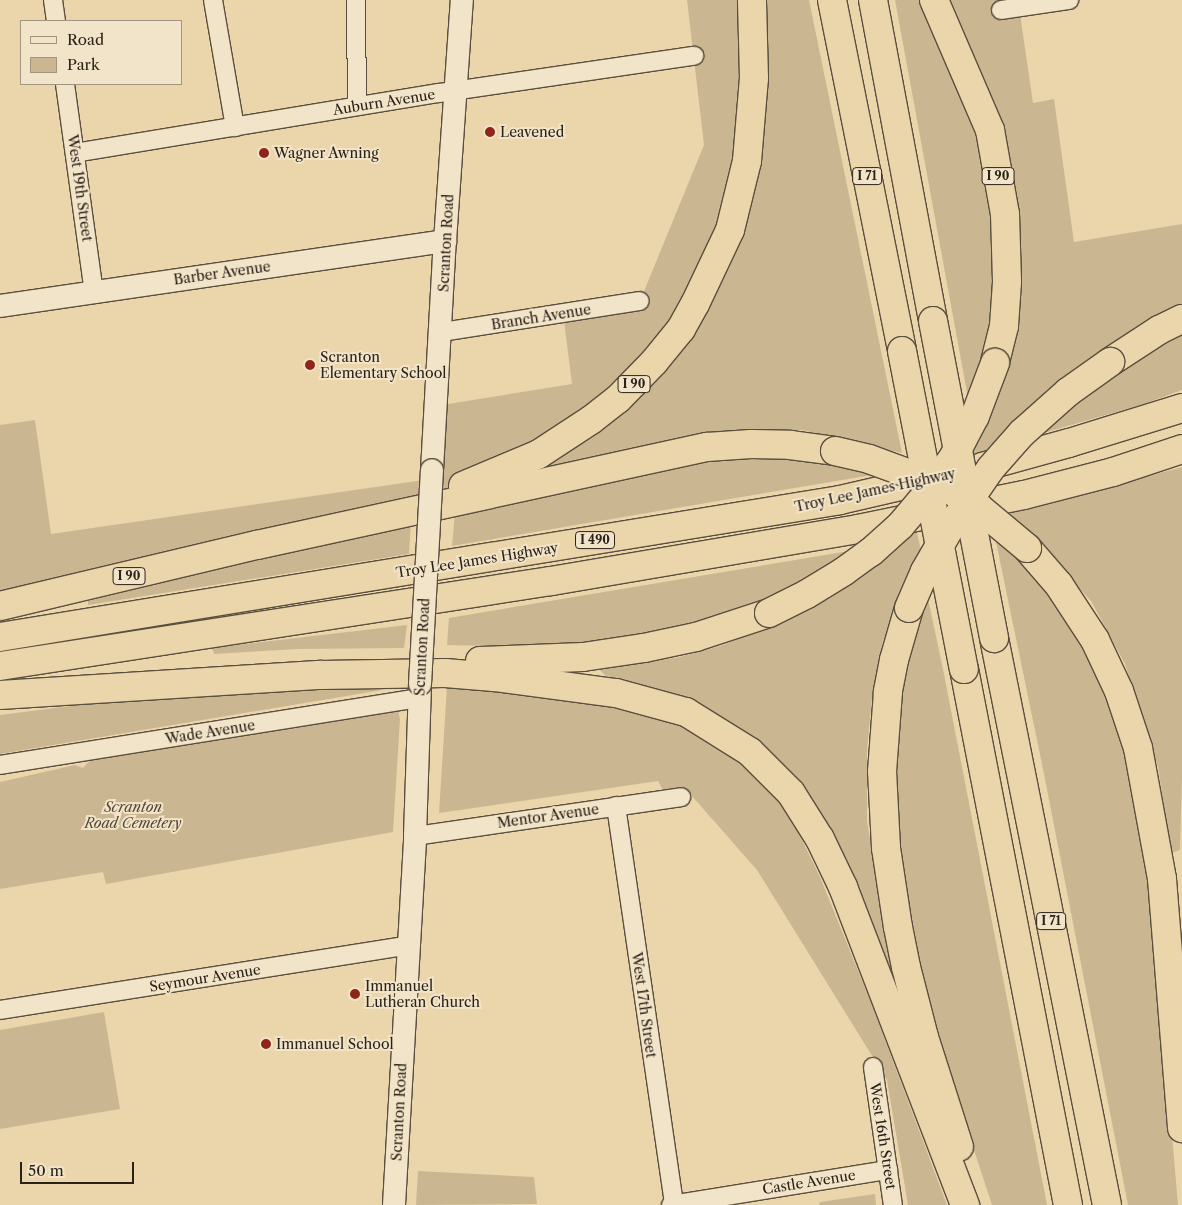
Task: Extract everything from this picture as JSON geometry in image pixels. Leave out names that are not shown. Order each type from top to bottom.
[{"type":"highway","name":"I 90","points":[[0,606],[257,545],[452,490],[513,467],[562,441],[618,399],[654,362],[681,329],[704,289],[720,255],[737,207],[747,161],[752,108],[752,0]]},
{"type":"highway","name":"I 71","points":[[832,0],[1068,1205]]},
{"type":"highway","name":"I 71","points":[[873,0],[994,638],[1107,1205]]},
{"type":"highway","name":"I 90","points":[[0,694],[230,666],[322,662],[531,660],[583,657],[644,648],[696,637],[769,613],[843,572],[871,552],[900,526],[953,458],[975,416],[995,363],[1004,326],[1007,282],[1005,214],[990,130],[934,0]]},
{"type":"highway","points":[[977,1205],[924,1036],[898,927],[886,848],[882,770],[888,692],[894,660],[909,608],[926,571],[947,534],[991,468],[1022,433],[1068,392],[1159,330],[1182,319]]},
{"type":"highway","name":"Troy Lee James Highway","points":[[0,637],[840,500],[1014,458],[1182,408]]},
{"type":"highway","points":[[257,545],[707,447],[750,444],[790,445],[835,451],[868,459],[945,487],[978,507],[1028,548],[1059,585],[1095,640],[1119,691],[1138,748],[1162,879],[1182,1128]]},
{"type":"highway","name":"I 490","points":[[0,666],[561,579],[848,530],[1024,495],[1113,472],[1182,449]]},
{"type":"highway","points":[[0,694],[321,675],[445,674],[503,678],[616,693],[686,712],[750,752],[791,793],[820,839],[843,887],[965,1205]]},
{"type":"street","points":[[53,0],[56,20]]},
{"type":"street","points":[[213,0],[235,127]]},
{"type":"street","points":[[356,0],[358,106]]},
{"type":"street","name":"Scranton Road","points":[[394,1205],[415,836],[420,691],[432,470],[442,332],[445,241],[462,0]]},
{"type":"street","points":[[1001,10],[1069,0]]},
{"type":"street","name":"Auburn Avenue","points":[[75,153],[456,90],[694,56]]},
{"type":"street","name":"West 19th Street","points":[[65,85],[94,292]]},
{"type":"street","name":"Barber Avenue","points":[[0,306],[445,241]]},
{"type":"street","name":"Branch Avenue","points":[[442,332],[640,301]]},
{"type":"street","name":"Wade Avenue","points":[[0,765],[420,691]]},
{"type":"street","name":"Mentor Avenue","points":[[415,836],[682,797]]},
{"type":"street","name":"West 17th Street","points":[[616,806],[672,1205]]},
{"type":"street","name":"Seymour Avenue","points":[[0,1010],[409,945]]},
{"type":"street","name":"West 16th Street","points":[[873,1067],[894,1205]]},
{"type":"street","name":"Castle Avenue","points":[[672,1205],[888,1170]]},
{"type":"green space","points":[[687,0],[752,0],[737,207],[638,380],[452,490],[0,606],[0,425],[35,420],[51,534],[431,479],[436,406],[572,384],[563,313],[640,301],[704,145]]},
{"type":"green space","points":[[762,0],[809,0],[902,453],[802,430],[756,430],[522,476],[702,317],[727,270],[744,222]]},
{"type":"green space","points":[[895,0],[923,0],[977,125],[994,196],[995,310],[977,378],[968,398]]},
{"type":"green space","points":[[934,0],[998,0],[1001,10],[1019,7],[1033,103],[1054,99],[1074,242],[1182,224],[1182,319],[959,472],[985,392],[1005,214]]},
{"type":"green space","points":[[1182,330],[1182,390],[1144,404],[1040,434],[1084,396]]},
{"type":"green space","points":[[714,456],[822,458],[878,474],[452,546],[455,513]]},
{"type":"green space","points":[[1182,467],[1182,778],[1180,850],[1171,853],[1158,767],[1125,664],[1091,601],[1010,513]]},
{"type":"green space","points":[[411,522],[409,554],[88,605],[88,601]]},
{"type":"green space","points":[[916,529],[921,550],[898,597],[894,618],[883,641],[872,697],[867,750],[867,821],[893,978],[835,835],[803,791],[632,686],[605,675],[600,670],[680,657],[720,646],[777,624],[819,604],[862,577],[891,555]]},
{"type":"green space","points":[[995,537],[1025,558],[1094,656],[1126,741],[1146,829],[1178,1205],[1128,1205],[1043,769]]},
{"type":"green space","points":[[855,550],[822,574],[732,616],[632,637],[576,644],[533,647],[447,645],[449,618]]},
{"type":"green space","points":[[927,594],[1047,1205],[992,1205],[936,1034],[919,973],[896,830],[894,770],[896,725],[906,664]]},
{"type":"green space","points":[[407,625],[404,648],[298,649],[214,654],[212,648]]},
{"type":"green space","points":[[447,686],[584,698],[681,723],[721,746],[758,776],[790,815],[820,877],[872,1005],[947,1205],[908,1205],[887,1080],[757,870],[684,787],[663,790],[658,781],[439,813]]},
{"type":"green space","points":[[400,687],[0,754],[0,715],[163,694]]},
{"type":"green space","name":"Scranton Road Cemetery","points":[[398,710],[400,719],[393,832],[106,884],[103,872],[0,889],[0,782],[75,765],[83,768],[92,758]]},
{"type":"green space","points":[[104,1012],[120,1109],[0,1129],[0,1030]]},
{"type":"green space","points":[[418,1171],[534,1177],[537,1204],[416,1205]]},
{"type":"green space","points":[[875,1194],[876,1205],[819,1205],[820,1202]]},
{"type":"place","name":"Leavened","points":[[490,132]]},
{"type":"place","name":"Wagner Awning","points":[[264,153]]},
{"type":"place","name":"Scranton Elementary School","points":[[310,365]]},
{"type":"place","name":"Immanuel Lutheran Church","points":[[355,994]]},
{"type":"place","name":"Immanuel School","points":[[266,1044]]}]
